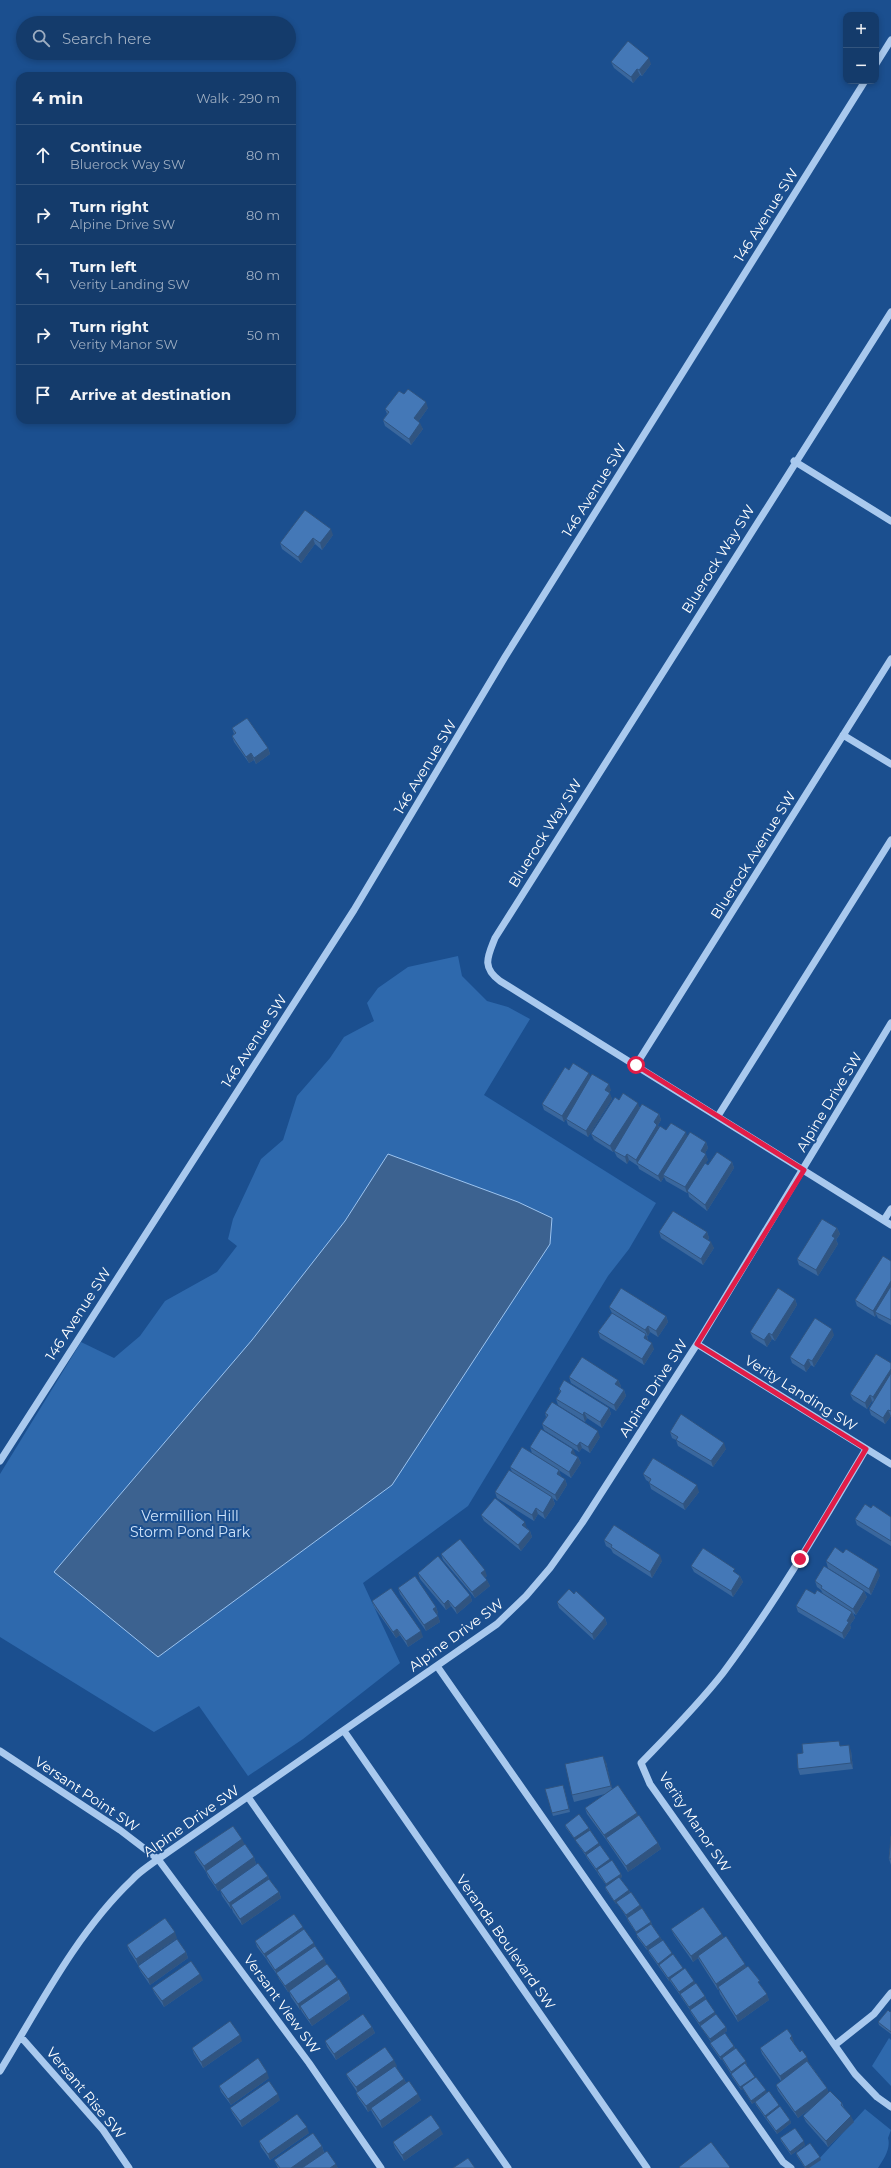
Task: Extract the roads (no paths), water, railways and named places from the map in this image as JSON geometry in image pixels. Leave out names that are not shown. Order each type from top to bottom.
[{"type":"street","points":[[879,59],[891,40]]},
{"type":"street","name":"146 Avenue SW","points":[[0,1461],[354,910],[509,651],[863,84]]},
{"type":"street","name":"Bluerock Way SW","points":[[891,312],[794,461],[495,938],[488,956],[487,966],[492,975],[891,1225]]},
{"type":"street","points":[[794,461],[891,522]]},
{"type":"street","name":"Bluerock Avenue SW","points":[[636,1065],[891,659]]},
{"type":"street","points":[[843,735],[891,764]]},
{"type":"street","points":[[718,1116],[891,840]]},
{"type":"street","name":"Alpine Drive SW","points":[[0,2071],[70,1958],[99,1916],[132,1879],[158,1859],[497,1624],[526,1596],[550,1568],[582,1524],[697,1344],[804,1170],[891,1023]]},
{"type":"street","points":[[884,1220],[891,1209]]},
{"type":"street","name":"Verity Landing SW","points":[[697,1344],[891,1464]]},
{"type":"street","name":"Verity Manor SW","points":[[866,1449],[800,1559],[722,1673],[674,1729],[641,1762],[650,1784],[855,2074],[877,2097],[891,2107]]},
{"type":"street","points":[[436,1666],[783,2162],[791,2168]]},
{"type":"street","name":"Veranda Boulevard SW","points":[[344,1731],[646,2168]]},
{"type":"street","name":"Versant Point SW","points":[[0,1752],[120,1830],[158,1859]]},
{"type":"street","points":[[248,1797],[508,2168]]},
{"type":"street","name":"Versant View SW","points":[[158,1859],[309,2064],[381,2168]]},
{"type":"street","points":[[835,2045],[874,2014],[891,1993]]},
{"type":"street","name":"Versant Rise SW","points":[[21,2037],[103,2130],[129,2168]]},
{"type":"park label","name":"Vermillion Hill Storm Pond Park","points":[[190,1524]]}]
